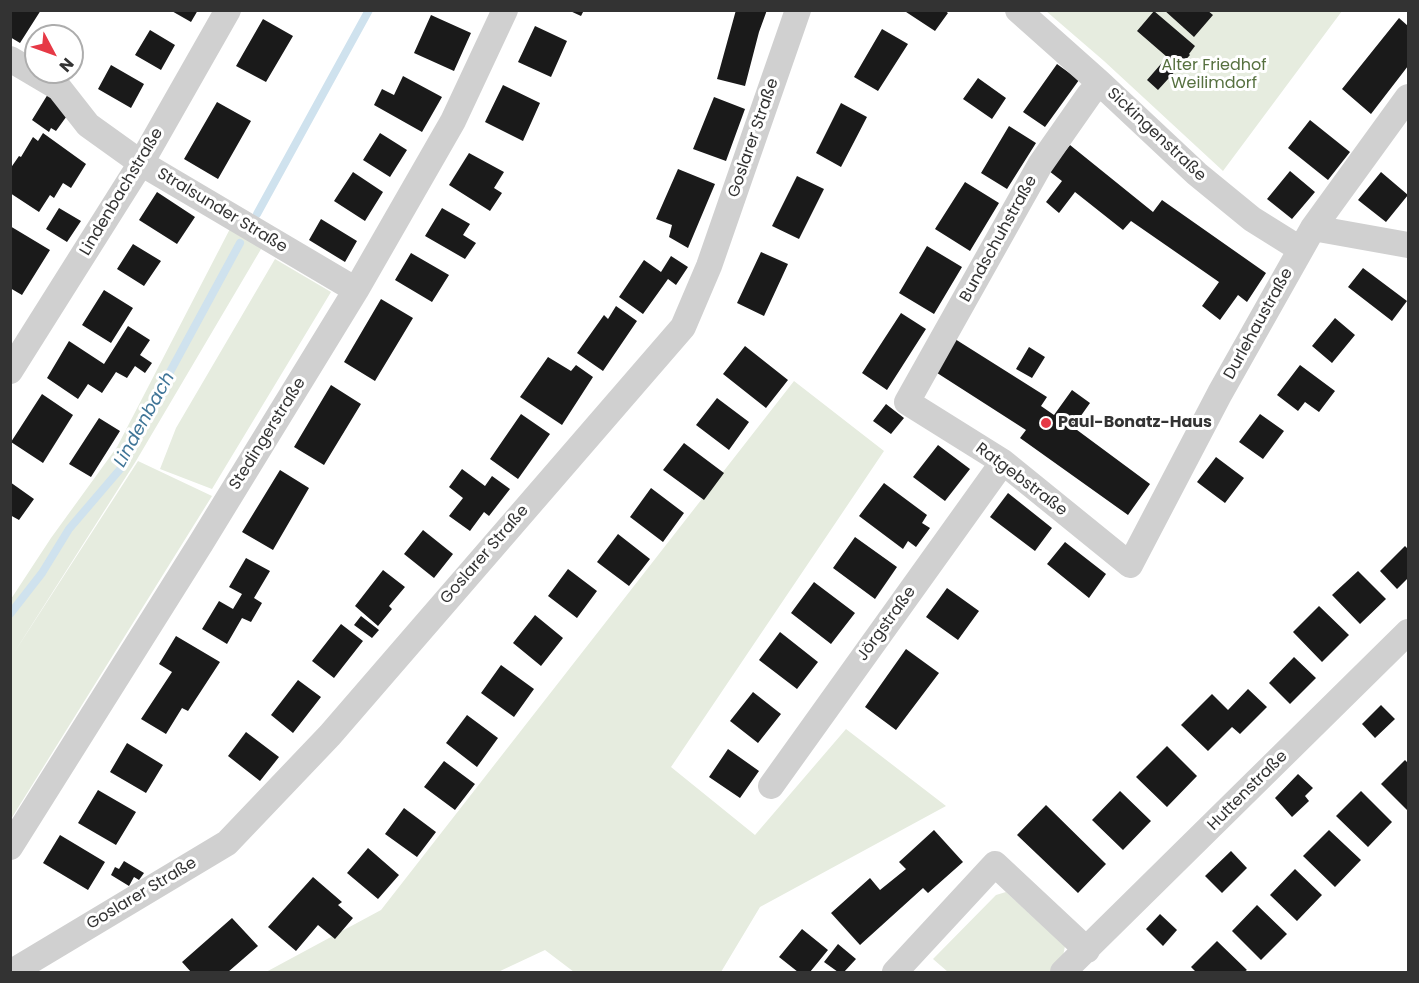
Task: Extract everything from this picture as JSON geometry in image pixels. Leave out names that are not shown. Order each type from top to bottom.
[{"type":"street","name":"Lindenbachstraße","points":[[10,371],[141,163],[228,10]]},
{"type":"street","name":"Stedingerstraße","points":[[10,847],[357,291],[453,121],[505,10]]},
{"type":"street","name":"Goslarer Straße","points":[[12,972],[228,843],[330,735],[682,327],[709,266],[798,10]]},
{"type":"street","name":"Sickingenstraße","points":[[1018,10],[1197,174],[1243,212],[1306,238]]},
{"type":"street","name":"Stralsunder Straße","points":[[10,58],[59,88],[88,125],[141,163],[357,291]]},
{"type":"street","name":"Bundschuhstraße","points":[[907,402],[1041,165],[1089,94],[1100,83]]},
{"type":"street","name":"Durlehaustraße","points":[[1130,565],[1306,238],[1408,97]]},
{"type":"street","points":[[1306,238],[1408,245]]},
{"type":"street","name":"Ratgebstraße","points":[[907,402],[1003,462],[1130,565]]},
{"type":"street","name":"Jörgstraße","points":[[771,786],[1003,462]]},
{"type":"street","name":"Huttenstraße","points":[[1063,972],[1408,632]]},
{"type":"street","points":[[895,972],[995,864],[1058,926],[1087,950]]},
{"type":"green space","name":"Alter Friedhof Weilimdorf","points":[[1046,11],[1342,11],[1223,171],[1104,61]]},
{"type":"green space","points":[[233,223],[264,244],[136,461],[12,656],[138,461],[212,496],[11,819],[11,599],[51,538],[117,447]]},
{"type":"green space","points":[[275,259],[331,292],[212,489],[160,469],[176,428]]},
{"type":"green space","points":[[794,381],[884,451],[671,767],[755,835],[846,729],[946,806],[760,907],[721,972],[574,972],[545,950],[498,972],[266,972],[381,910]]},
{"type":"green space","points":[[1006,892],[1065,946],[1061,966],[1054,972],[948,972],[933,959],[996,895]]},
{"type":"building","points":[[10,10],[41,10],[32,24],[24,24],[24,37],[20,43],[10,37]]},
{"type":"building","points":[[170,10],[198,10],[191,22]]},
{"type":"building","points":[[568,10],[584,10],[581,16]]},
{"type":"building","points":[[736,10],[767,10],[745,86],[717,79]]},
{"type":"building","points":[[903,10],[944,10],[948,13],[935,31]]},
{"type":"building","points":[[1164,10],[1207,10],[1213,15],[1194,37]]},
{"type":"building","points":[[1154,11],[1195,46],[1190,55],[1158,90],[1147,80],[1167,57],[1137,31]]},
{"type":"building","points":[[431,15],[471,33],[454,71],[414,53]]},
{"type":"building","points":[[1399,18],[1408,26],[1408,66],[1371,114],[1342,89]]},
{"type":"building","points":[[263,19],[293,36],[266,82],[236,66]]},
{"type":"building","points":[[535,26],[567,41],[551,77],[518,62]]},
{"type":"building","points":[[882,29],[908,44],[878,91],[854,77]]},
{"type":"building","points":[[150,30],[175,45],[161,70],[135,55]]},
{"type":"building","points":[[1057,64],[1079,80],[1045,127],[1023,112]]},
{"type":"building","points":[[111,65],[144,84],[131,108],[98,89]]},
{"type":"building","points":[[403,76],[442,97],[422,132],[374,105],[382,89],[394,95]]},
{"type":"building","points":[[978,78],[1006,98],[992,119],[963,99]]},
{"type":"building","points":[[503,85],[540,103],[523,141],[485,122]]},
{"type":"building","points":[[48,94],[69,113],[56,131],[51,128],[49,132],[32,120]]},
{"type":"building","points":[[714,97],[745,109],[726,161],[693,149]]},
{"type":"building","points":[[217,102],[251,121],[218,179],[184,159]]},
{"type":"building","points":[[841,103],[867,117],[841,167],[816,153]]},
{"type":"building","points":[[1310,120],[1350,152],[1328,180],[1288,148]]},
{"type":"building","points":[[1009,126],[1036,143],[1007,189],[981,173]]},
{"type":"building","points":[[43,133],[86,164],[71,188],[63,183],[54,198],[50,195],[39,212],[10,193],[10,169],[19,156],[21,157],[33,137],[38,141]]},
{"type":"building","points":[[380,133],[407,150],[390,177],[363,160]]},
{"type":"building","points":[[1070,145],[1153,212],[1162,200],[1266,273],[1247,302],[1238,295],[1220,320],[1202,306],[1219,282],[1131,221],[1123,230],[1075,192],[1059,213],[1046,202],[1062,181],[1049,171]]},
{"type":"building","points":[[469,153],[504,172],[494,188],[502,193],[490,211],[449,185]]},
{"type":"building","points":[[678,169],[715,184],[688,248],[669,237],[672,225],[656,219]]},
{"type":"building","points":[[1290,171],[1315,192],[1292,219],[1267,199]]},
{"type":"building","points":[[353,172],[383,192],[365,221],[334,201]]},
{"type":"building","points":[[1381,172],[1408,195],[1386,222],[1358,200]]},
{"type":"building","points":[[797,176],[824,189],[799,239],[772,226]]},
{"type":"building","points":[[965,182],[999,203],[970,251],[935,229]]},
{"type":"building","points":[[157,192],[195,217],[177,244],[139,220]]},
{"type":"building","points":[[59,208],[81,221],[67,242],[46,229]]},
{"type":"building","points":[[442,208],[470,224],[463,235],[476,243],[465,259],[425,236]]},
{"type":"building","points":[[321,219],[357,241],[345,262],[309,240]]},
{"type":"building","points":[[10,226],[50,250],[22,295],[10,288]]},
{"type":"building","points":[[133,244],[161,261],[144,286],[117,269]]},
{"type":"building","points":[[927,246],[962,267],[934,314],[899,293]]},
{"type":"building","points":[[761,252],[788,264],[764,316],[737,303]]},
{"type":"building","points":[[411,253],[449,275],[432,302],[395,280]]},
{"type":"building","points":[[671,256],[688,267],[676,285],[668,279],[643,314],[619,297],[644,260],[661,272]]},
{"type":"building","points":[[1363,268],[1407,301],[1392,321],[1348,287]]},
{"type":"building","points":[[104,290],[133,308],[111,343],[82,325]]},
{"type":"building","points":[[381,299],[413,318],[375,381],[344,362]]},
{"type":"building","points":[[616,306],[637,321],[603,371],[577,353],[604,315],[608,319]]},
{"type":"building","points":[[901,313],[926,329],[887,390],[862,373]]},
{"type":"building","points":[[1335,318],[1355,335],[1332,363],[1312,346]]},
{"type":"building","points":[[128,326],[150,340],[140,355],[152,363],[145,373],[135,366],[127,378],[116,372],[102,393],[88,384],[78,399],[47,378],[69,341],[104,364]]},
{"type":"building","points":[[955,339],[1047,397],[1041,406],[1054,415],[1072,390],[1090,403],[1073,427],[1150,484],[1128,515],[1020,438],[1026,430],[934,371]]},
{"type":"building","points":[[745,346],[788,380],[766,408],[723,374]]},
{"type":"building","points":[[1029,347],[1045,357],[1032,378],[1016,369]]},
{"type":"building","points":[[548,357],[571,371],[576,365],[593,377],[562,425],[520,397]]},
{"type":"building","points":[[1300,365],[1335,391],[1319,412],[1305,402],[1298,411],[1277,395]]},
{"type":"building","points":[[331,385],[361,404],[324,465],[294,447]]},
{"type":"building","points":[[42,394],[73,415],[43,463],[11,442]]},
{"type":"building","points":[[717,398],[749,422],[729,450],[696,425]]},
{"type":"building","points":[[886,404],[904,418],[891,434],[873,421]]},
{"type":"building","points":[[521,414],[550,434],[518,479],[490,459]]},
{"type":"building","points":[[1260,414],[1284,431],[1263,459],[1239,442]]},
{"type":"building","points":[[99,418],[120,431],[91,477],[69,464]]},
{"type":"building","points":[[684,443],[724,473],[704,500],[663,470]]},
{"type":"building","points":[[938,445],[970,469],[945,501],[913,477]]},
{"type":"building","points":[[1216,457],[1244,478],[1225,503],[1197,482]]},
{"type":"building","points":[[462,469],[485,486],[492,476],[510,489],[489,516],[484,512],[470,531],[449,516],[463,498],[449,487]]},
{"type":"building","points":[[280,470],[309,488],[273,550],[242,532]]},
{"type":"building","points":[[10,482],[34,499],[19,520],[10,515]]},
{"type":"building","points":[[884,483],[927,515],[922,523],[930,528],[916,547],[908,541],[903,549],[859,516]]},
{"type":"building","points":[[651,488],[684,513],[663,542],[630,517]]},
{"type":"building","points":[[1008,493],[1052,528],[1035,551],[990,517]]},
{"type":"building","points":[[423,530],[453,554],[434,578],[404,554]]},
{"type":"building","points":[[618,534],[650,559],[629,586],[597,562]]},
{"type":"building","points":[[855,537],[897,567],[875,599],[833,568]]},
{"type":"building","points":[[1065,542],[1106,574],[1089,598],[1047,564]]},
{"type":"building","points":[[1405,546],[1408,549],[1408,578],[1397,589],[1380,571]]},
{"type":"building","points":[[246,558],[270,571],[254,598],[262,603],[251,622],[242,618],[227,644],[202,629],[219,601],[233,609],[242,594],[229,587]]},
{"type":"building","points":[[568,569],[597,591],[577,618],[548,596]]},
{"type":"building","points":[[383,570],[405,587],[389,606],[392,609],[378,626],[355,606]]},
{"type":"building","points":[[1358,571],[1386,599],[1360,624],[1332,595]]},
{"type":"building","points":[[814,582],[855,613],[831,644],[791,613]]},
{"type":"building","points":[[947,588],[979,611],[958,640],[926,617]]},
{"type":"building","points":[[1319,606],[1349,635],[1322,662],[1293,632]]},
{"type":"building","points":[[535,615],[563,638],[541,666],[513,643]]},
{"type":"building","points":[[361,616],[379,630],[372,638],[354,625]]},
{"type":"building","points":[[341,624],[363,641],[334,678],[312,661]]},
{"type":"building","points":[[780,632],[818,662],[797,689],[759,660]]},
{"type":"building","points":[[176,636],[220,662],[188,711],[182,708],[166,734],[141,719],[172,672],[159,664]]},
{"type":"building","points":[[906,649],[939,673],[896,730],[865,707]]},
{"type":"building","points":[[1294,657],[1316,678],[1290,704],[1269,683]]},
{"type":"building","points":[[501,665],[534,689],[514,717],[481,693]]},
{"type":"building","points":[[298,680],[321,697],[293,733],[271,715]]},
{"type":"building","points":[[1248,689],[1267,707],[1240,734],[1232,727],[1208,751],[1181,725],[1212,694],[1228,710]]},
{"type":"building","points":[[753,692],[781,714],[758,743],[730,721]]},
{"type":"building","points":[[1381,705],[1395,719],[1375,738],[1362,724]]},
{"type":"building","points":[[467,715],[498,738],[477,767],[446,743]]},
{"type":"building","points":[[246,732],[279,757],[260,781],[228,756]]},
{"type":"building","points":[[127,743],[163,765],[146,793],[110,772]]},
{"type":"building","points":[[1167,746],[1197,776],[1167,807],[1136,777]]},
{"type":"building","points":[[728,749],[759,771],[740,798],[709,777]]},
{"type":"building","points":[[1405,760],[1408,763],[1408,811],[1381,784]]},
{"type":"building","points":[[444,761],[475,784],[455,810],[424,787]]},
{"type":"building","points":[[1298,774],[1313,788],[1305,796],[1309,801],[1292,817],[1275,798]]},
{"type":"building","points":[[98,790],[136,812],[116,845],[78,823]]},
{"type":"building","points":[[1120,791],[1151,821],[1123,850],[1092,820]]},
{"type":"building","points":[[1361,791],[1392,822],[1368,847],[1336,816]]},
{"type":"building","points":[[1046,805],[1106,864],[1078,893],[1017,835]]},
{"type":"building","points":[[404,808],[436,832],[417,857],[385,834]]},
{"type":"building","points":[[934,830],[963,862],[928,893],[923,888],[860,945],[831,913],[870,878],[880,890],[906,869],[899,862]]},
{"type":"building","points":[[1329,830],[1361,860],[1335,887],[1303,856]]},
{"type":"building","points":[[60,835],[105,862],[88,890],[43,863]]},
{"type":"building","points":[[368,848],[399,875],[378,899],[347,873]]},
{"type":"building","points":[[1231,851],[1247,868],[1222,893],[1205,876]]},
{"type":"building","points":[[124,861],[144,873],[139,880],[134,877],[129,886],[111,875],[115,867],[119,869]]},
{"type":"building","points":[[1295,869],[1322,895],[1297,921],[1270,895]]},
{"type":"building","points":[[313,877],[342,902],[338,905],[353,918],[335,939],[318,925],[296,951],[268,927]]},
{"type":"building","points":[[1257,905],[1287,934],[1261,960],[1232,931]]},
{"type":"building","points":[[1160,914],[1177,930],[1163,946],[1146,929]]},
{"type":"building","points":[[232,918],[258,946],[228,972],[191,972],[182,962]]},
{"type":"building","points":[[802,929],[828,950],[810,972],[798,972],[779,957]]},
{"type":"building","points":[[1217,941],[1247,970],[1244,972],[1196,972],[1191,967]]},
{"type":"building","points":[[838,944],[856,959],[844,972],[838,972],[824,962]]},
{"type":"waterway","name":"Lindenbach","points":[[257,214],[369,10]]},
{"type":"waterway","name":"Lindenbach","points":[[10,614],[42,573],[69,529],[122,467],[145,418],[240,243]]},
{"type":"place","name":"Paul-Bonatz-Haus","points":[[1046,423]]}]
